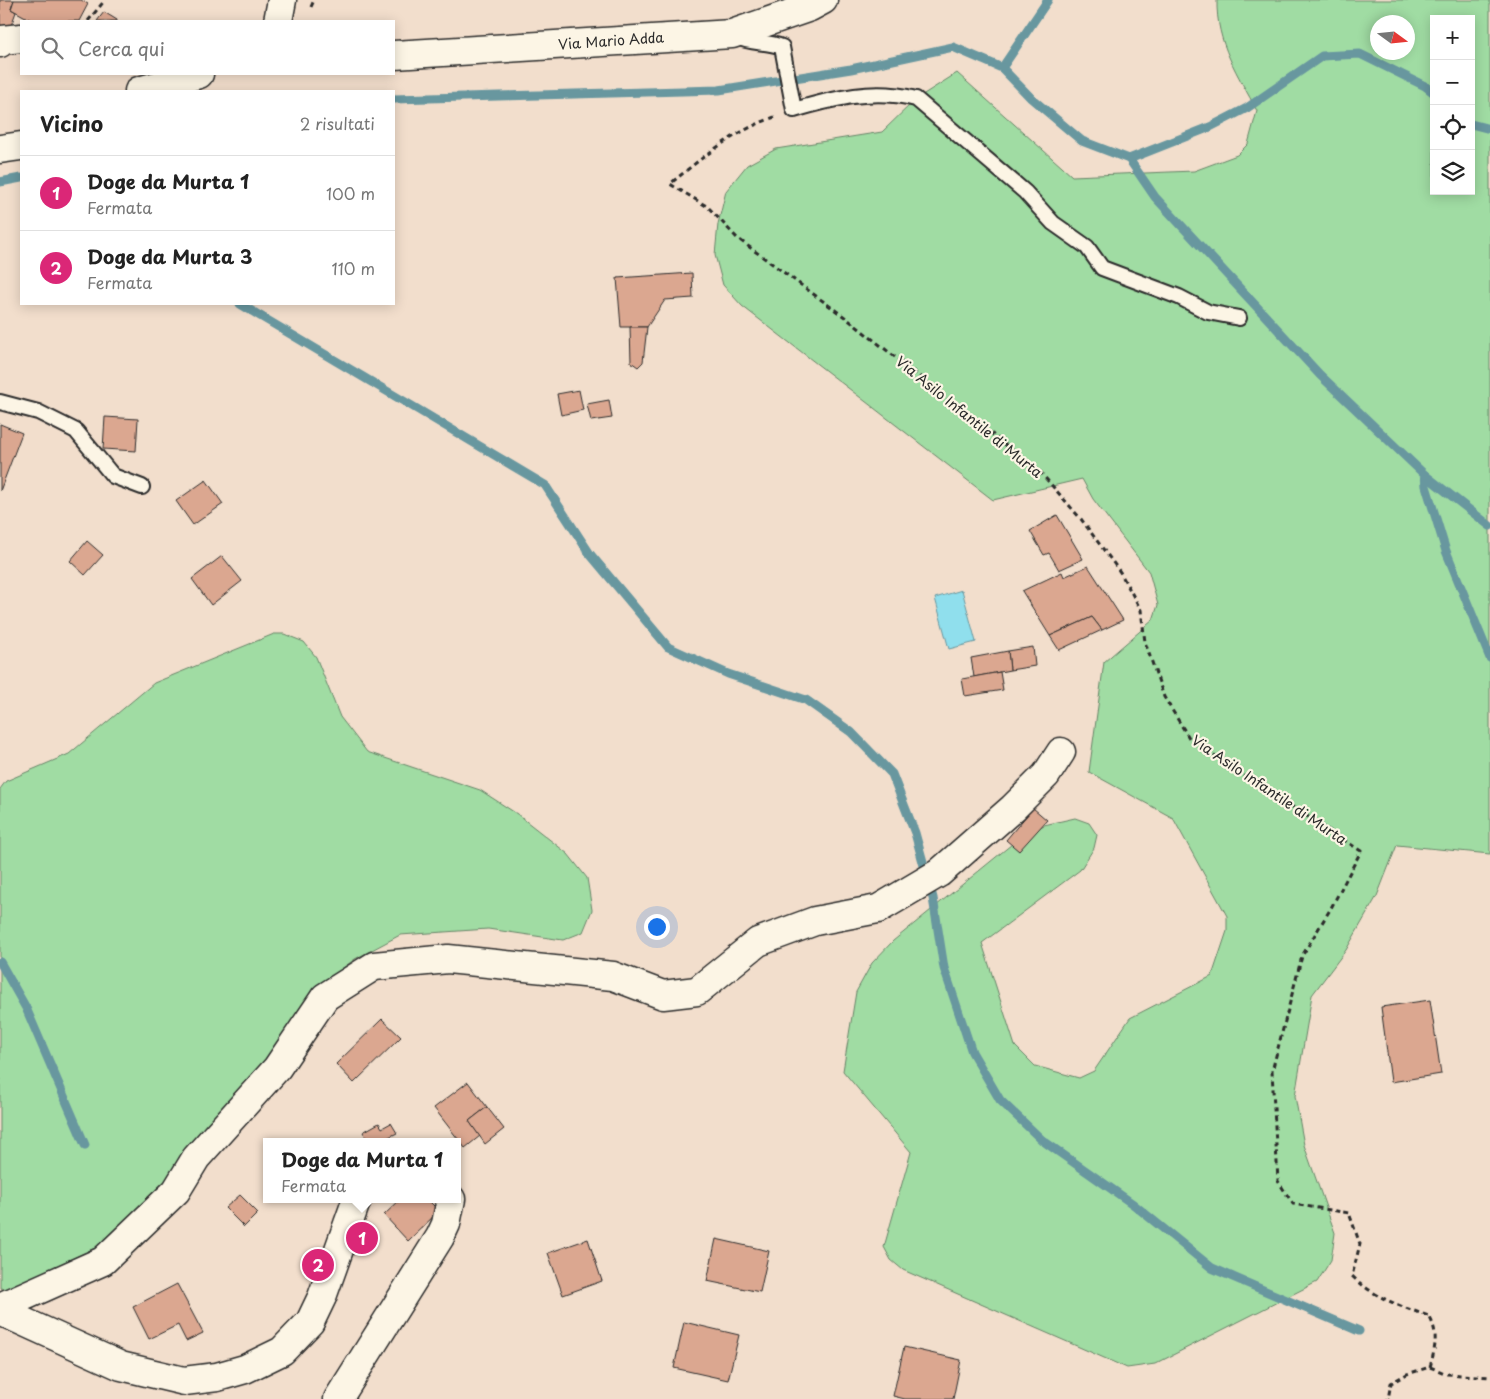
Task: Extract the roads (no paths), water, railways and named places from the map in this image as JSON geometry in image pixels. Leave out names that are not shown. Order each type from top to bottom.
[{"type":"street","points":[[278,20],[282,0]]},
{"type":"street","name":"Via Mario Adda","points":[[395,55],[451,53],[636,38],[732,34],[810,7],[822,0]]},
{"type":"street","points":[[0,43],[2,40],[20,38]]},
{"type":"street","points":[[143,90],[195,75]]},
{"type":"street","points":[[0,149],[20,146]]},
{"type":"street","points":[[0,1309],[103,1262],[176,1192],[196,1158],[277,1068],[325,997],[374,966],[448,959],[613,976],[663,995],[697,991],[758,942],[815,921],[878,909],[940,873],[1014,808],[1046,775],[1061,752]]},
{"type":"street","points":[[0,1309],[121,1366],[184,1381],[217,1377],[245,1369],[282,1351],[310,1322],[322,1297],[356,1203]]},
{"type":"street","points":[[338,1399],[440,1236],[446,1224],[450,1203]]},
{"type":"lane","points":[[732,34],[744,40],[774,44],[782,47],[794,106],[867,94],[896,94],[916,99],[1025,192],[1053,222],[1087,247],[1102,268],[1179,296],[1208,312],[1239,318]]},
{"type":"lane","points":[[0,402],[38,412],[76,431],[112,476],[142,487]]},
{"type":"water","points":[[962,590],[976,642],[949,649],[935,598]]},
{"type":"waterway","points":[[1002,68],[1048,0]]},
{"type":"waterway","points":[[395,99],[719,90],[851,69],[953,47],[1002,68],[1031,98],[1082,141],[1129,159],[1210,127],[1247,108],[1322,56],[1360,54],[1430,90]]},
{"type":"waterway","points":[[1475,125],[1490,129]]},
{"type":"waterway","points":[[1129,159],[1155,197],[1320,375],[1425,475],[1490,526]]},
{"type":"waterway","points":[[0,182],[20,178]]},
{"type":"waterway","points":[[242,305],[545,485],[590,554],[668,647],[728,674],[806,700],[851,732],[892,774],[915,833],[933,898],[944,968],[972,1052],[1000,1100],[1042,1140],[1133,1204],[1212,1268],[1359,1331]]},
{"type":"waterway","points":[[1425,475],[1426,486],[1446,551],[1490,658]]},
{"type":"waterway","points":[[0,962],[26,1008],[85,1145]]},
{"type":"place","name":"Doge da Murta 1","points":[[362,1238]]},
{"type":"place","name":"Doge da Murta 3","points":[[318,1265]]}]
